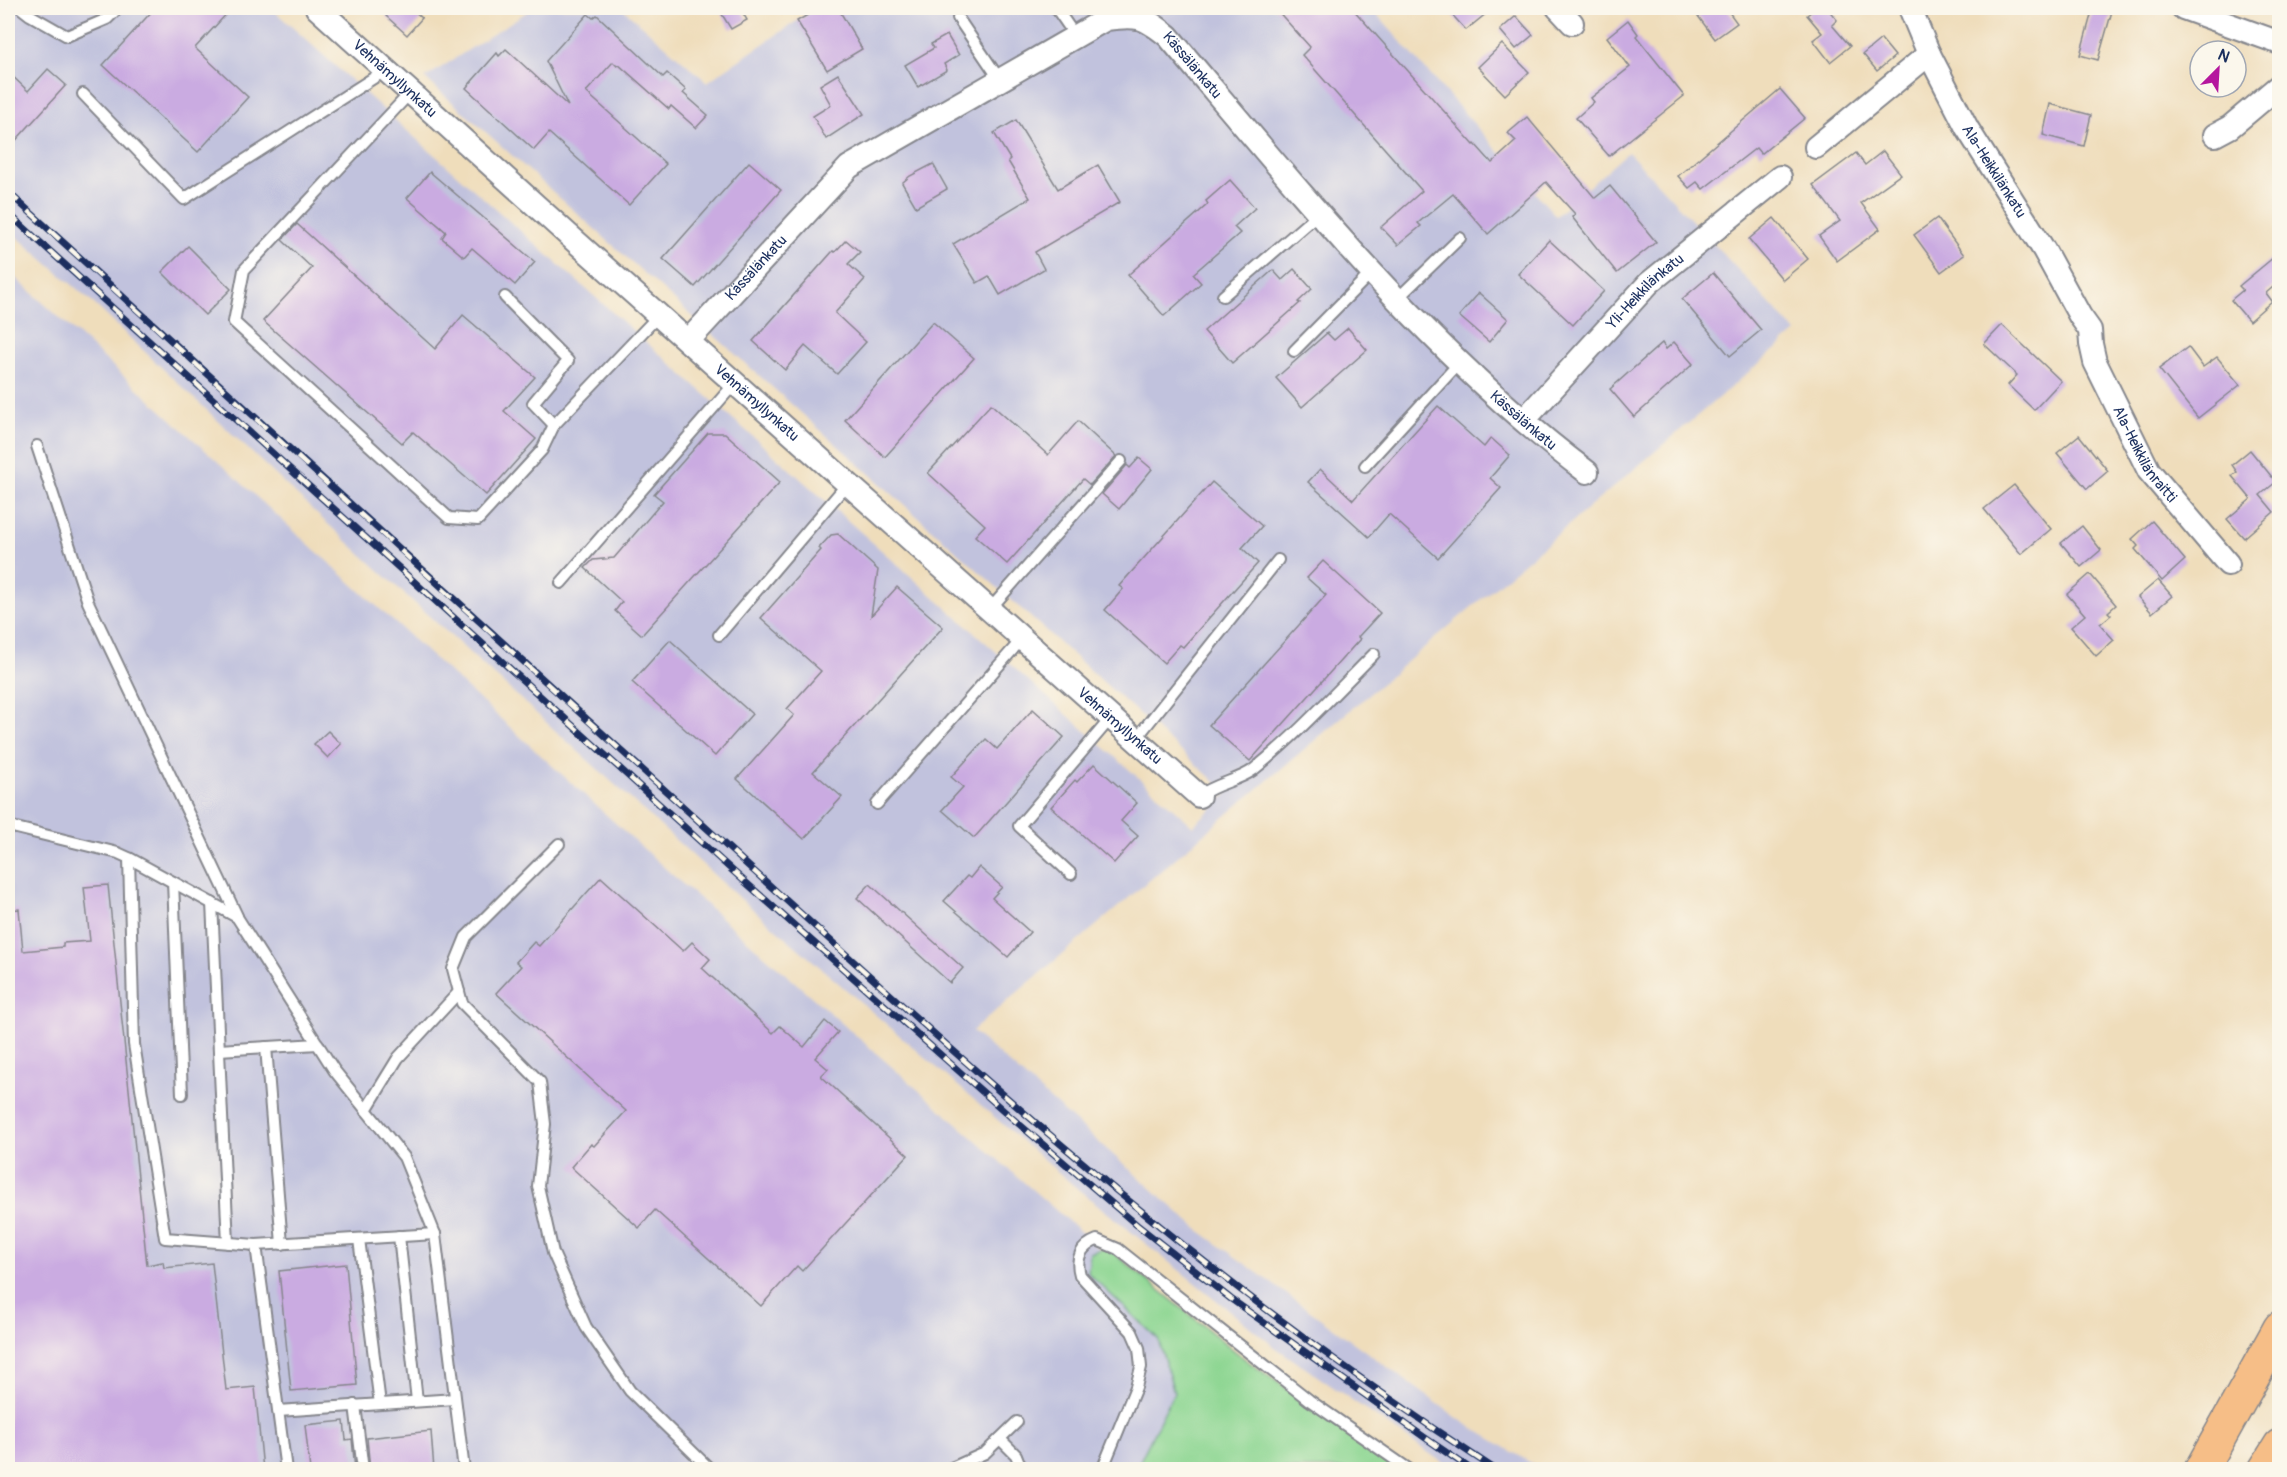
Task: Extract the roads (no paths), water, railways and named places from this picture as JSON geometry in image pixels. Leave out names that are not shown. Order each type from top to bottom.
[{"type":"highway","points":[[2200,1470],[2280,1328]]},
{"type":"highway","points":[[2265,1470],[2280,1446]]},
{"type":"street","name":"Vehnämyllynkatu","points":[[317,8],[1199,796]]},
{"type":"street","name":"Ala-Heikkilänkatu","points":[[1910,8],[1929,54],[1976,144],[2044,250],[2075,308],[2090,330]]},
{"type":"street","points":[[2183,8],[2280,43]]},
{"type":"street","name":"Kässälänkatu","points":[[688,340],[849,167],[1106,19],[1130,16],[1149,21],[1168,36],[1318,213],[1459,363],[1587,472]]},
{"type":"street","points":[[1816,147],[1929,54]]},
{"type":"street","points":[[2215,135],[2230,128],[2280,85]]},
{"type":"street","name":"Yli-Heikkilänkatu","points":[[1524,420],[1649,283],[1780,177]]},
{"type":"street","name":"Ala-Heikkilänraitti","points":[[2090,330],[2095,362],[2149,471],[2228,564]]},
{"type":"lane","points":[[21,8],[67,36],[107,19],[118,8]]},
{"type":"lane","points":[[1056,8],[1076,36]]},
{"type":"lane","points":[[958,18],[999,80]]},
{"type":"lane","points":[[83,94],[184,199],[386,70]]},
{"type":"lane","points":[[411,92],[244,270],[234,322],[449,518],[478,520],[542,450],[554,425],[659,315]]},
{"type":"lane","points":[[1223,296],[1318,213]]},
{"type":"lane","points":[[1397,298],[1460,238]]},
{"type":"lane","points":[[1294,351],[1372,272]]},
{"type":"lane","points":[[505,297],[568,361],[532,403],[554,425]]},
{"type":"lane","points":[[1365,466],[1459,363]]},
{"type":"lane","points":[[561,583],[735,382]]},
{"type":"lane","points":[[37,446],[88,602],[237,917],[334,1070],[404,1157],[435,1234],[464,1470]]},
{"type":"lane","points":[[990,609],[1121,461]]},
{"type":"lane","points":[[719,635],[848,483]]},
{"type":"lane","points":[[1135,740],[1278,560]]},
{"type":"lane","points":[[877,804],[1022,639]]},
{"type":"lane","points":[[1199,796],[1210,787],[1251,771],[1312,716],[1374,654]]},
{"type":"lane","points":[[1071,874],[1019,826],[1111,718]]},
{"type":"lane","points":[[8,826],[118,853],[237,917]]},
{"type":"lane","points":[[559,844],[466,936],[453,969],[462,1004],[540,1082],[545,1124],[538,1186],[554,1253],[586,1327],[630,1391],[711,1470]]},
{"type":"lane","points":[[129,858],[134,1044],[165,1238],[256,1245],[435,1234]]},
{"type":"lane","points":[[173,882],[182,1094]]},
{"type":"lane","points":[[212,903],[228,1243]]},
{"type":"lane","points":[[366,1110],[398,1058],[459,992]]},
{"type":"lane","points":[[219,1050],[318,1044]]},
{"type":"lane","points":[[266,1047],[282,1244]]},
{"type":"lane","points":[[399,1236],[417,1401]]},
{"type":"lane","points":[[359,1239],[380,1404]]},
{"type":"lane","points":[[1102,1470],[1136,1387],[1141,1367],[1139,1348],[1132,1332],[1080,1275],[1077,1265],[1079,1256],[1083,1248],[1097,1240],[1118,1249],[1301,1394],[1410,1470]]},
{"type":"lane","points":[[256,1245],[286,1470]]},
{"type":"lane","points":[[278,1411],[455,1399]]},
{"type":"lane","points":[[355,1406],[363,1470]]},
{"type":"lane","points":[[947,1470],[985,1453],[1017,1422]]},
{"type":"lane","points":[[1000,1439],[1016,1455],[1022,1470]]},
{"type":"railway","points":[[8,192],[976,1071],[1145,1214],[1273,1315],[1361,1379],[1496,1470]]},
{"type":"railway","points":[[8,213],[734,872],[1012,1118],[1137,1225],[1231,1299],[1472,1470]]}]
